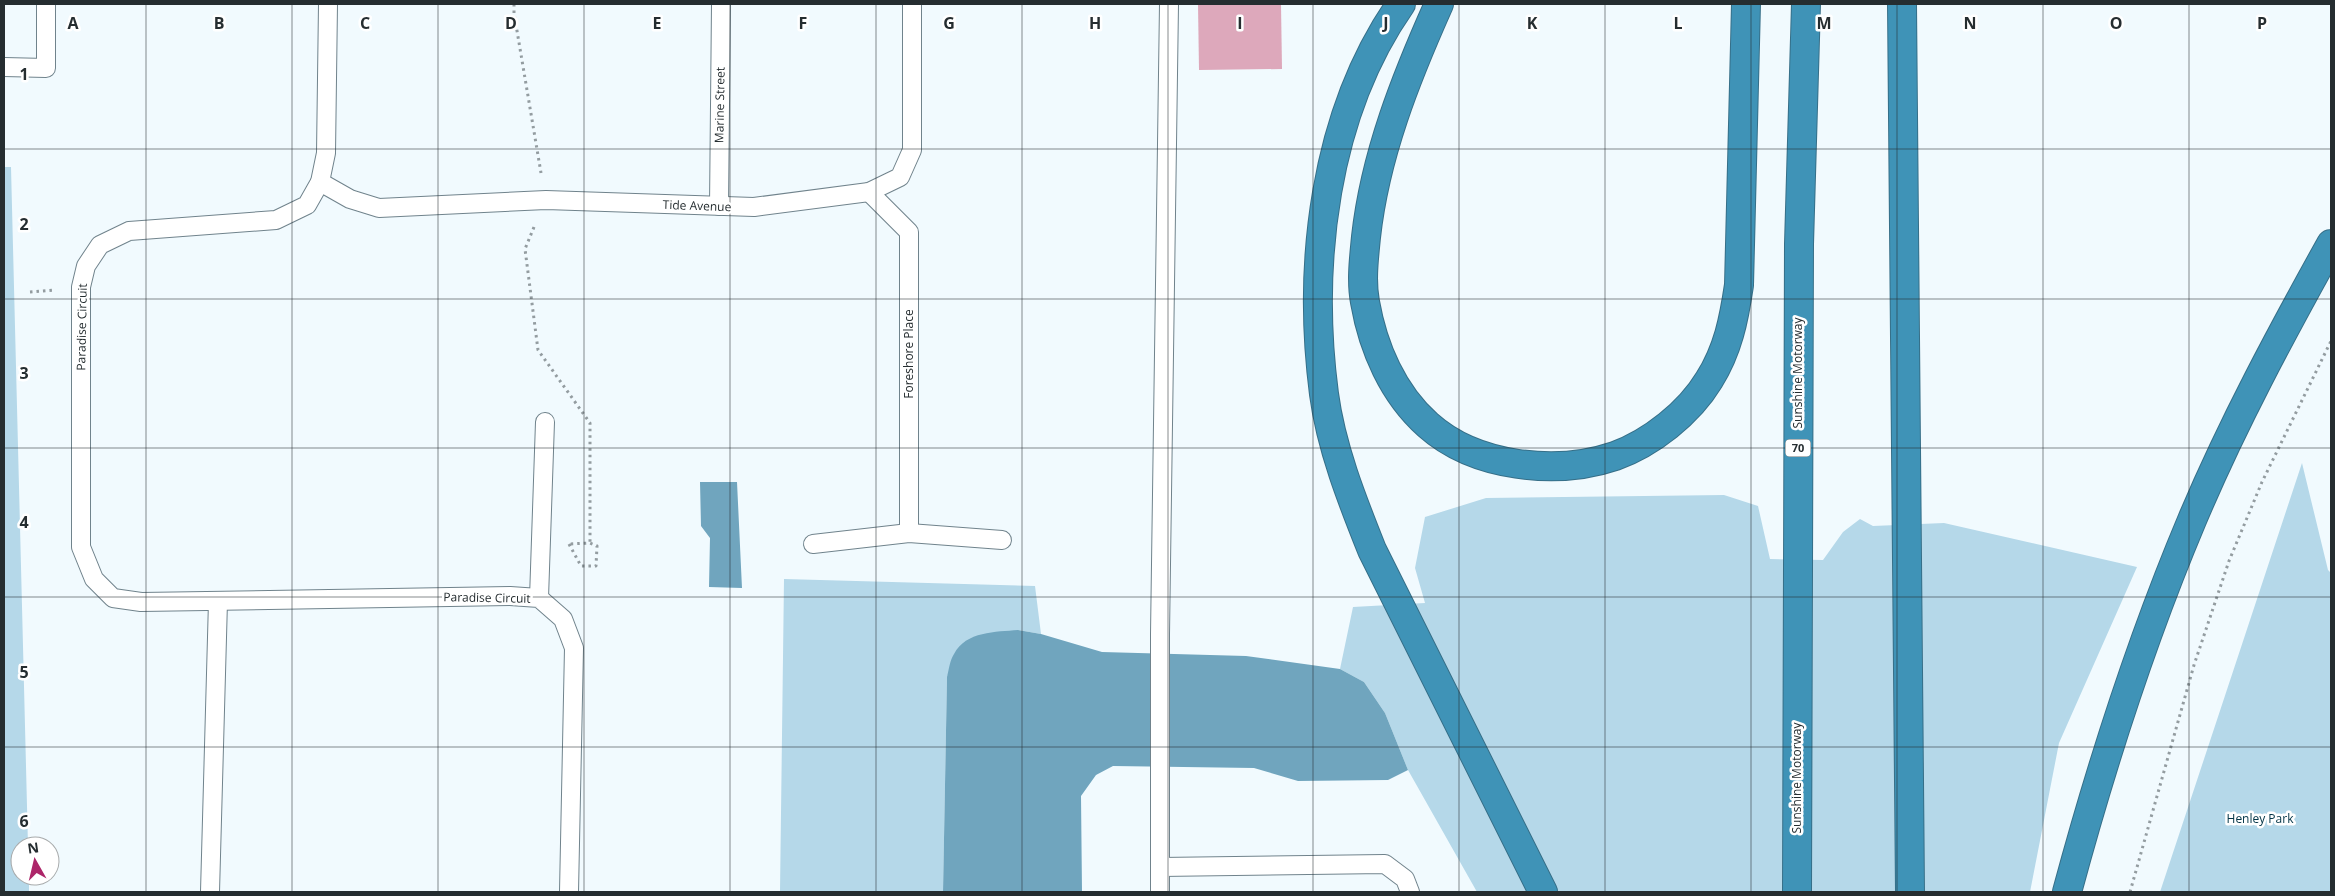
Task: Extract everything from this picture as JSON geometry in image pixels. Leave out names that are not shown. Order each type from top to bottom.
[{"type":"highway","points":[[1401,4],[1387,24],[1365,67],[1348,112],[1332,174],[1323,220],[1318,268],[1318,308],[1324,396],[1351,494],[1372,550],[1543,892]]},
{"type":"highway","points":[[1440,4],[1398,102],[1380,160],[1368,217],[1363,263],[1364,301],[1374,340],[1387,372],[1410,406],[1429,426],[1449,440],[1474,453],[1512,462],[1548,465],[1583,464],[1616,456],[1650,438],[1683,412],[1709,381],[1724,351],[1734,318],[1739,285],[1746,4]]},
{"type":"highway","name":"Sunshine Motorway","points":[[1797,892],[1799,254],[1806,4]]},
{"type":"highway","points":[[1902,4],[1910,892]]},
{"type":"highway","points":[[2067,892],[2119,714],[2192,521],[2226,445],[2289,320],[2331,244]]},
{"type":"lane","points":[[4,68],[46,68],[46,4]]},
{"type":"lane","name":"Paradise Circuit","points":[[328,4],[326,153],[320,182],[307,205],[276,220],[129,231],[100,245],[86,266],[80,287],[81,547],[94,579],[113,598],[141,602],[510,596],[539,598],[563,619],[574,648],[568,892]]},
{"type":"lane","name":"Marine Street","points":[[719,206],[721,4]]},
{"type":"lane","name":"Tide Avenue","points":[[320,182],[350,199],[379,208],[546,200],[754,207],[869,192],[900,177],[912,150],[912,4]]},
{"type":"lane","points":[[1160,892],[1160,634],[1169,4]]},
{"type":"lane","name":"Foreshore Place","points":[[869,192],[909,232],[909,533]]},
{"type":"lane","points":[[539,598],[545,422]]},
{"type":"lane","points":[[812,544],[909,533],[1002,540]]},
{"type":"lane","points":[[210,892],[218,601]]},
{"type":"lane","points":[[1160,868],[1385,864],[1405,879],[1410,892]]},
{"type":"path","points":[[514,4],[515,22],[546,200],[525,249],[538,350],[590,423],[590,543]]},
{"type":"path","points":[[2130,892],[2194,665],[2229,561],[2262,482],[2331,341]]},
{"type":"path","points":[[590,543],[597,546],[596,566],[581,566],[569,544],[590,543]]},
{"type":"path","points":[[568,553],[569,544]]},
{"type":"green space","points":[[4,167],[11,167],[28,836],[10,836],[10,886],[29,886],[29,892],[4,892]]},
{"type":"green space","name":"Henley Park","points":[[2302,463],[2328,570],[2331,573],[2331,892],[2160,892]]},
{"type":"green space","points":[[1724,495],[1758,506],[1770,559],[1823,560],[1843,532],[1860,519],[1873,526],[1944,523],[2137,567],[2059,743],[2030,892],[1477,892],[1408,770],[1385,713],[1364,682],[1340,669],[1353,607],[1425,603],[1415,568],[1425,517],[1486,498]]},
{"type":"green space","points":[[784,579],[1035,586],[1041,634],[1018,630],[947,676],[943,892],[780,892]]},
{"type":"shaded area","points":[[700,482],[737,482],[742,588],[709,587],[710,538],[701,526]]},
{"type":"shaded area","points":[[1018,630],[1041,634],[1102,652],[1246,656],[1340,669],[1364,682],[1385,713],[1408,770],[1388,780],[1298,781],[1254,768],[1113,766],[1096,775],[1081,796],[1082,892],[943,892],[947,677],[951,662],[959,646],[974,637],[991,632]]},
{"type":"building","points":[[1198,4],[1281,4],[1282,69],[1199,70]]}]
